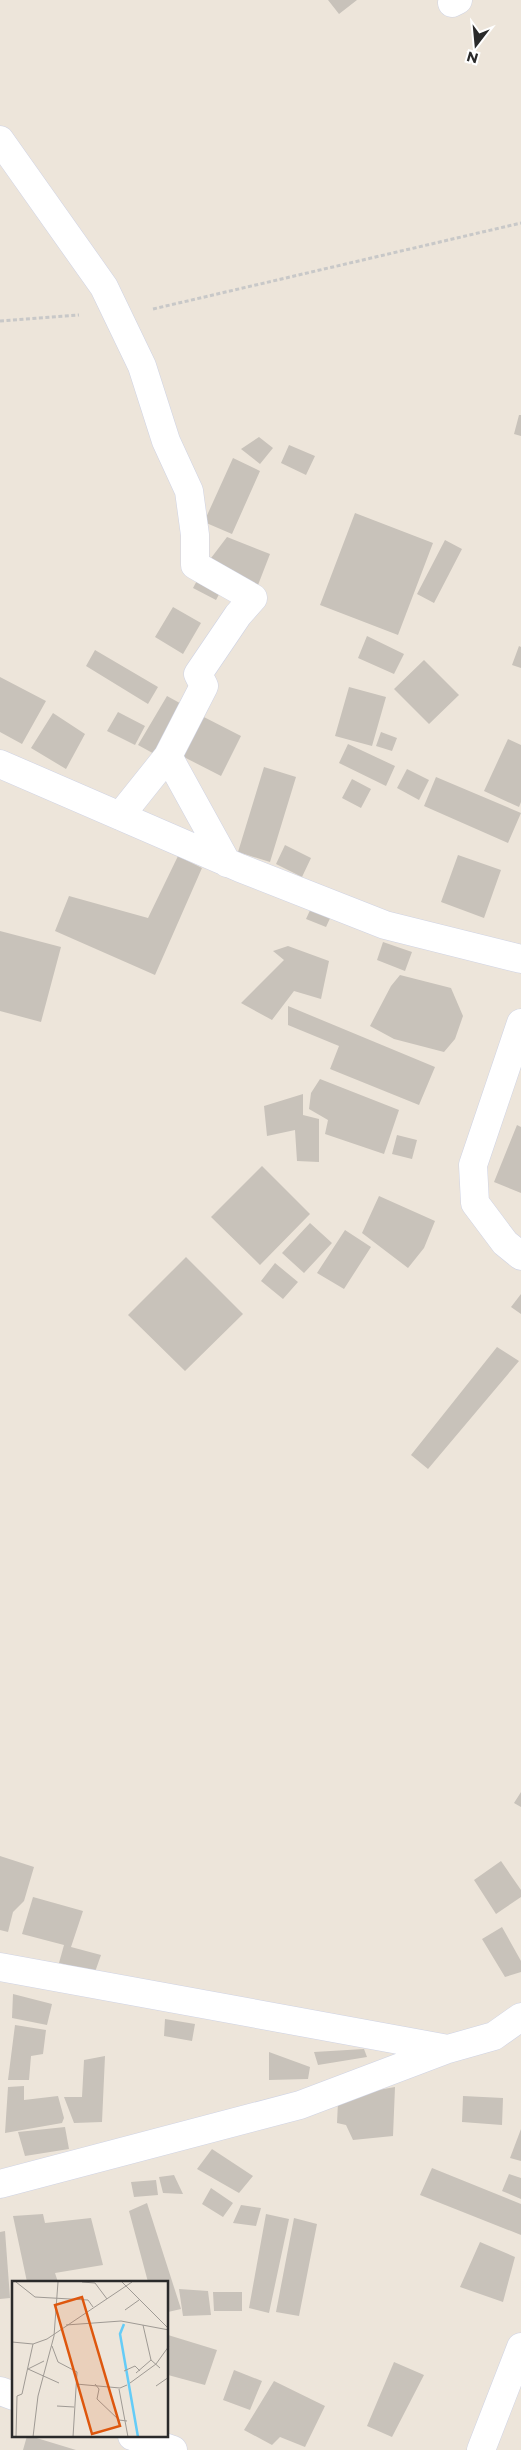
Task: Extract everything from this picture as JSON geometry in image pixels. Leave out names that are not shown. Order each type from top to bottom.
[{"type":"street","points":[[0,140],[104,288],[142,366],[166,441],[189,491],[195,535],[195,565],[253,598],[238,615],[198,674],[204,686],[168,756],[120,816]]},
{"type":"street","points":[[168,756],[227,863]]},
{"type":"street","points":[[0,764],[227,863],[385,926],[521,959]]},
{"type":"street","points":[[521,1023],[473,1165],[476,1203],[505,1243],[521,1256]]},
{"type":"street","points":[[0,1967],[448,2049]]},
{"type":"street","points":[[0,2184],[300,2105],[448,2049],[494,2036],[521,2017]]},
{"type":"street","points":[[481,2450],[521,2346]]},
{"type":"street","points":[[0,2391],[12,2395]]},
{"type":"street","points":[[138,2438],[173,2450]]},
{"type":"path","points":[[0,321],[140,312],[521,223]]},
{"type":"building","points":[[328,0],[357,0],[339,14]]},
{"type":"building","points":[[519,415],[521,415],[521,436],[514,434]]},
{"type":"building","points":[[259,437],[273,448],[260,464],[241,449]]},
{"type":"building","points":[[289,445],[315,456],[306,475],[281,463]]},
{"type":"building","points":[[233,458],[260,471],[232,534],[204,522]]},
{"type":"building","points":[[355,513],[433,543],[398,635],[320,605]]},
{"type":"building","points":[[227,537],[270,554],[258,585],[205,566]]},
{"type":"building","points":[[445,540],[462,549],[434,603],[417,594]]},
{"type":"building","points":[[201,573],[224,585],[216,600],[193,588]]},
{"type":"building","points":[[173,607],[201,623],[183,654],[155,637]]},
{"type":"building","points":[[367,636],[404,654],[394,674],[358,658]]},
{"type":"building","points":[[519,646],[521,647],[521,668],[512,665]]},
{"type":"building","points":[[95,650],[158,687],[148,704],[86,666]]},
{"type":"building","points":[[424,660],[459,695],[429,724],[394,689]]},
{"type":"building","points":[[0,677],[46,701],[22,744],[0,732]]},
{"type":"building","points":[[349,687],[386,697],[372,746],[335,736]]},
{"type":"building","points":[[167,696],[187,707],[158,756],[138,745]]},
{"type":"building","points":[[118,712],[145,726],[135,745],[107,731]]},
{"type":"building","points":[[53,713],[85,734],[66,769],[31,748]]},
{"type":"building","points":[[198,714],[241,736],[221,776],[178,754]]},
{"type":"building","points":[[381,732],[397,738],[392,751],[376,746]]},
{"type":"building","points":[[508,739],[521,745],[521,802],[519,807],[484,791]]},
{"type":"building","points":[[348,744],[395,766],[386,786],[339,763]]},
{"type":"building","points":[[264,767],[296,777],[270,862],[238,852]]},
{"type":"building","points":[[407,769],[429,780],[419,800],[397,788]]},
{"type":"building","points":[[436,777],[521,813],[508,843],[424,806]]},
{"type":"building","points":[[352,779],[371,789],[361,808],[342,798]]},
{"type":"building","points":[[285,845],[311,858],[302,877],[276,864]]},
{"type":"building","points":[[458,855],[501,870],[484,918],[441,902]]},
{"type":"building","points":[[178,856],[202,868],[155,975],[55,931],[69,896],[148,918]]},
{"type":"building","points":[[312,906],[332,914],[326,927],[306,919]]},
{"type":"building","points":[[0,931],[61,947],[41,1022],[0,1011]]},
{"type":"building","points":[[383,942],[412,952],[405,971],[377,960]]},
{"type":"building","points":[[288,946],[329,961],[321,999],[294,991],[272,1020],[241,1003],[284,960],[273,951]]},
{"type":"building","points":[[400,975],[451,988],[463,1016],[455,1039],[444,1052],[394,1039],[370,1026],[391,986]]},
{"type":"building","points":[[288,1006],[435,1067],[419,1105],[330,1069],[339,1046],[288,1025]]},
{"type":"building","points":[[320,1079],[399,1110],[384,1154],[325,1134],[328,1120],[309,1109],[311,1093]]},
{"type":"building","points":[[303,1094],[303,1115],[319,1119],[319,1162],[297,1161],[295,1130],[267,1136],[264,1106]]},
{"type":"building","points":[[517,1125],[521,1127],[521,1193],[494,1182]]},
{"type":"building","points":[[397,1135],[417,1140],[412,1159],[392,1154]]},
{"type":"building","points":[[262,1166],[310,1214],[260,1265],[211,1217]]},
{"type":"building","points":[[379,1196],[435,1221],[424,1248],[408,1268],[362,1233]]},
{"type":"building","points":[[310,1223],[332,1243],[304,1273],[282,1253]]},
{"type":"building","points":[[345,1230],[371,1247],[344,1289],[317,1273]]},
{"type":"building","points":[[186,1257],[243,1314],[185,1371],[128,1315]]},
{"type":"building","points":[[275,1263],[298,1282],[283,1299],[261,1281]]},
{"type":"building","points":[[521,1294],[521,1314],[511,1307]]},
{"type":"building","points":[[497,1347],[519,1361],[428,1469],[411,1455]]},
{"type":"building","points":[[521,1792],[521,1807],[514,1803]]},
{"type":"building","points":[[0,1856],[34,1867],[24,1901],[13,1912],[8,1932],[0,1930]]},
{"type":"building","points":[[501,1861],[521,1890],[521,1897],[496,1914],[474,1880]]},
{"type":"building","points":[[33,1897],[83,1911],[71,1947],[101,1955],[95,1972],[59,1963],[64,1945],[22,1934]]},
{"type":"building","points":[[502,1927],[521,1961],[521,1972],[505,1977],[482,1939]]},
{"type":"building","points":[[13,1994],[52,2004],[47,2025],[12,2018]]},
{"type":"building","points":[[165,2019],[195,2024],[192,2041],[164,2036]]},
{"type":"building","points":[[15,2025],[46,2030],[43,2054],[31,2056],[29,2080],[8,2080]]},
{"type":"building","points":[[364,2049],[367,2057],[318,2065],[314,2052]]},
{"type":"building","points":[[269,2052],[310,2067],[308,2079],[269,2080]]},
{"type":"building","points":[[105,2056],[102,2122],[74,2123],[64,2097],[82,2097],[84,2060]]},
{"type":"building","points":[[24,2086],[24,2100],[58,2096],[64,2118],[62,2123],[5,2133],[8,2087]]},
{"type":"building","points":[[395,2087],[393,2136],[353,2140],[346,2125],[337,2123],[338,2102],[350,2095]]},
{"type":"building","points":[[463,2096],[503,2098],[502,2125],[462,2122]]},
{"type":"building","points":[[65,2127],[69,2149],[25,2156],[18,2132]]},
{"type":"building","points":[[521,2129],[521,2161],[510,2158]]},
{"type":"building","points":[[212,2149],[253,2176],[239,2193],[197,2169]]},
{"type":"building","points":[[432,2168],[521,2204],[521,2235],[420,2195]]},
{"type":"building","points":[[509,2174],[521,2178],[521,2199],[502,2191]]},
{"type":"building","points":[[174,2175],[183,2194],[163,2193],[159,2177]]},
{"type":"building","points":[[156,2180],[158,2195],[134,2197],[131,2182]]},
{"type":"building","points":[[211,2188],[233,2203],[223,2217],[202,2204]]},
{"type":"building","points":[[147,2203],[181,2309],[169,2312],[169,2281],[148,2281],[129,2211]]},
{"type":"building","points":[[241,2205],[261,2208],[256,2226],[233,2223]]},
{"type":"building","points":[[43,2214],[45,2223],[91,2218],[103,2265],[55,2273],[58,2281],[27,2281],[13,2216]]},
{"type":"building","points":[[266,2214],[289,2219],[269,2313],[249,2308]]},
{"type":"building","points":[[294,2218],[317,2224],[299,2316],[276,2312]]},
{"type":"building","points":[[5,2231],[10,2298],[0,2299],[0,2232]]},
{"type":"building","points":[[480,2242],[515,2257],[503,2302],[460,2287]]},
{"type":"building","points":[[179,2289],[208,2291],[211,2315],[183,2316]]},
{"type":"building","points":[[213,2292],[242,2292],[242,2311],[214,2311]]},
{"type":"building","points":[[169,2335],[217,2350],[205,2385],[169,2375]]},
{"type":"building","points":[[394,2362],[424,2375],[392,2437],[367,2426]]},
{"type":"building","points":[[234,2370],[262,2381],[250,2410],[223,2400]]},
{"type":"building","points":[[274,2381],[325,2406],[305,2447],[280,2437],[272,2445],[244,2430]]},
{"type":"building","points":[[26,2438],[37,2438],[76,2450],[23,2450]]}]
